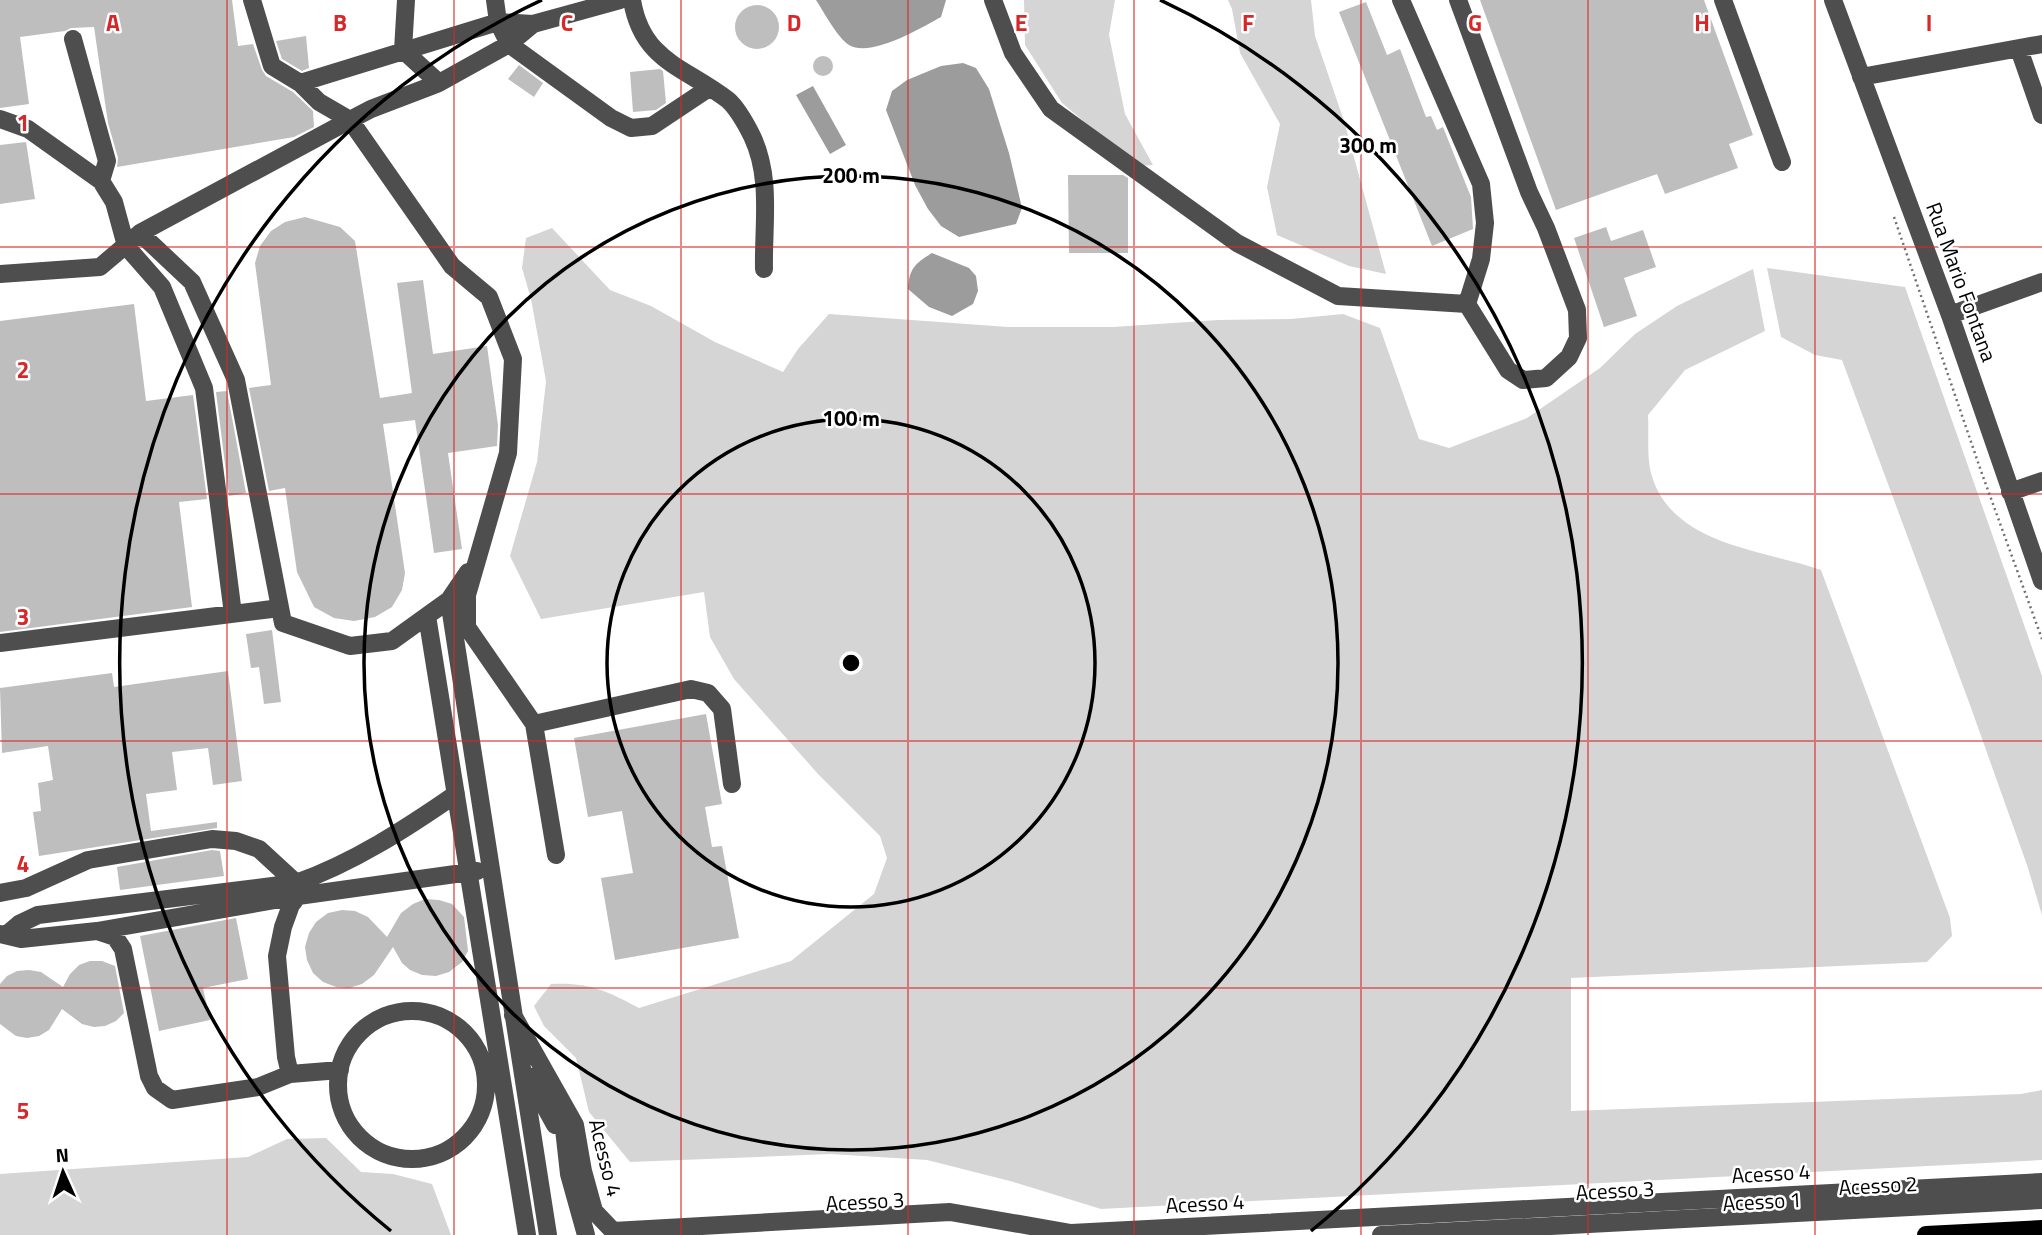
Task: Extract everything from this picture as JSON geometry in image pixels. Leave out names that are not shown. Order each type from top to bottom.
[{"type":"main road","points":[[1926,1235],[2042,1229]]},
{"type":"street","points":[[252,0],[272,66],[300,83],[319,102],[351,120],[452,265],[489,296],[513,359],[508,453],[467,595],[467,627],[534,724],[556,855]]},
{"type":"street","points":[[403,50],[406,0]]},
{"type":"street","points":[[495,0],[498,23],[509,44],[611,118],[631,128],[652,126],[709,88]]},
{"type":"street","points":[[300,83],[498,23],[533,24],[620,0]]},
{"type":"street","points":[[632,0],[641,35],[678,69],[731,102],[752,136],[766,181],[764,269]]},
{"type":"street","points":[[993,0],[1013,53],[1051,109],[1237,243],[1338,296],[1467,304]]},
{"type":"street","points":[[1401,0],[1481,184],[1485,223],[1480,259],[1467,304],[1508,370],[1523,380],[1546,378],[1569,358],[1578,338],[1577,310],[1546,228],[1529,192],[1458,0]]},
{"type":"street","points":[[1723,0],[1782,162]]},
{"type":"street","name":"Rua Mario Fontana","points":[[1833,0],[1950,315],[2042,581]]},
{"type":"street","points":[[0,274],[100,267],[133,239],[371,109],[439,83],[509,44],[533,24]]},
{"type":"street","points":[[73,39],[107,161],[101,181]]},
{"type":"street","points":[[1861,78],[2042,44]]},
{"type":"street","points":[[2019,49],[2042,115]]},
{"type":"street","points":[[403,50],[439,83]]},
{"type":"street","points":[[0,119],[28,129],[101,181],[162,287],[204,388],[233,614]]},
{"type":"street","points":[[133,239],[192,282],[236,380],[283,623],[350,646],[392,641],[449,600],[478,558]]},
{"type":"street","points":[[1950,315],[2042,282]]},
{"type":"street","points":[[2010,492],[2042,481]]},
{"type":"street","points":[[449,600],[548,1235]]},
{"type":"street","points":[[0,643],[280,608]]},
{"type":"street","points":[[427,616],[527,1235]]},
{"type":"street","points":[[534,724],[691,689],[708,693],[722,709],[732,784]]},
{"type":"street","points":[[3,934],[21,939],[97,931],[297,890],[456,794]]},
{"type":"street","points":[[0,893],[26,888],[88,860],[212,839],[236,841],[259,849],[297,890]]},
{"type":"street","points":[[3,934],[38,915],[490,869]]},
{"type":"street","points":[[290,1074],[286,1057],[277,956],[283,927],[297,890]]},
{"type":"street","points":[[97,931],[115,937],[123,949],[149,1076],[155,1088],[172,1100],[258,1087],[290,1074],[340,1070]]},
{"type":"street","points":[[482,1058],[487,1045],[486,983]]},
{"type":"street","points":[[487,1084],[483,1109],[470,1132],[442,1153],[417,1160],[391,1157],[368,1145],[355,1134],[342,1111],[337,1086],[341,1061],[354,1038],[384,1016],[410,1011],[435,1014],[458,1027],[476,1046],[497,1108],[509,1124]]},
{"type":"street","points":[[517,1040],[558,1130],[564,1178],[576,1235]]},
{"type":"street","points":[[517,1040],[564,1129],[569,1174],[586,1235]]},
{"type":"street","points":[[517,1040],[571,1126],[581,1185],[592,1215],[609,1235]]},
{"type":"street","name":"Acesso 4","points":[[517,1040],[575,1125],[583,1171],[594,1211],[613,1231],[950,1212],[1071,1233],[2042,1182]]},
{"type":"street","name":"Acesso 3","points":[[1191,1235],[2042,1191]]},
{"type":"street","name":"Acesso 2","points":[[1381,1235],[2042,1200]]},
{"type":"street","name":"Acesso 1","points":[[1568,1235],[2042,1210]]},
{"type":"street","name":"Acesso 3","points":[[690,1235],[952,1220],[1041,1235]]},
{"type":"path","points":[[1892,211],[2042,639]]},
{"type":"shaded area","points":[[816,0],[946,0],[941,17],[932,22],[883,45],[858,48],[849,45],[840,36]]},
{"type":"shaded area","points":[[1024,0],[1115,0],[1109,35],[1125,114],[1153,165],[1137,166],[1062,103],[1025,45]]},
{"type":"shaded area","points":[[1228,0],[1311,0],[1315,36],[1344,121],[1386,274],[1349,266],[1277,235],[1267,187],[1280,124],[1240,53]]},
{"type":"shaded area","points":[[963,63],[976,68],[989,89],[1009,153],[1022,208],[1016,224],[959,237],[941,226],[928,209],[915,185],[886,110],[892,91],[907,80],[941,66]]},
{"type":"shaded area","points":[[813,86],[846,145],[830,154],[796,95]]},
{"type":"shaded area","points":[[552,228],[610,290],[651,306],[715,342],[783,372],[798,349],[829,314],[1008,327],[1113,327],[1343,314],[1380,328],[1419,439],[1449,448],[1527,418],[1600,368],[1635,334],[1677,306],[1753,269],[1765,331],[1685,370],[1648,415],[1650,469],[1660,494],[1675,514],[1696,529],[1745,549],[1821,570],[1950,918],[1952,936],[1927,962],[1571,978],[1571,1111],[2021,1094],[2042,1090],[2042,1160],[1101,1209],[1010,1181],[927,1160],[830,1154],[630,1162],[589,1112],[576,1058],[544,1026],[534,1006],[551,984],[597,989],[639,1008],[791,961],[874,894],[887,858],[880,836],[818,774],[734,679],[710,637],[704,592],[541,619],[510,556],[537,462],[546,381],[531,299],[522,268],[526,238]]},
{"type":"shaded area","points":[[932,253],[969,268],[976,276],[978,291],[973,304],[952,316],[929,307],[908,289],[914,267]]},
{"type":"shaded area","points":[[1767,268],[1905,287],[2042,676],[2042,915],[1970,705],[1842,360],[1815,355],[1781,337]]},
{"type":"shaded area","points":[[326,1138],[361,1172],[393,1174],[432,1184],[451,1235],[0,1235],[0,1174],[248,1157],[287,1139]]},
{"type":"building","points":[[0,0],[232,0],[238,46],[253,44],[266,76],[293,92],[313,111],[314,127],[294,137],[117,167],[118,158],[108,123],[94,27],[20,37],[29,104],[0,108]]},
{"type":"building","points":[[1480,0],[1704,0],[1753,135],[1729,144],[1738,168],[1665,194],[1657,174],[1556,210]]},
{"type":"building","points":[[1366,2],[1387,55],[1400,49],[1426,117],[1431,116],[1437,130],[1443,127],[1471,197],[1473,229],[1432,246],[1339,12]]},
{"type":"building","points":[[757,5],[766,6],[773,11],[778,18],[778,36],[773,43],[766,48],[757,49],[748,48],[741,43],[736,36],[735,27],[736,18],[741,11],[748,6]]},
{"type":"building","points":[[306,36],[309,68],[302,71],[282,59],[276,41]]},
{"type":"building","points":[[823,56],[830,59],[833,66],[830,73],[823,76],[816,73],[813,66],[816,59]]},
{"type":"building","points":[[519,65],[543,83],[534,97],[508,79]]},
{"type":"building","points":[[663,71],[666,103],[656,110],[633,112],[630,72]]},
{"type":"building","points":[[26,142],[35,199],[0,204],[0,145]]},
{"type":"building","points":[[1068,175],[1123,175],[1128,178],[1128,253],[1069,253]]},
{"type":"building","points":[[305,217],[340,227],[355,241],[380,398],[412,393],[397,283],[423,280],[433,354],[487,346],[498,425],[497,446],[448,453],[462,549],[434,553],[415,420],[383,424],[405,573],[402,590],[392,607],[375,617],[354,621],[334,618],[314,607],[297,572],[285,488],[269,491],[249,388],[271,385],[255,263],[260,246],[271,231],[285,222]]},
{"type":"building","points":[[1606,227],[1611,241],[1643,230],[1656,267],[1624,278],[1637,316],[1604,327],[1574,238]]},
{"type":"building","points":[[134,304],[146,401],[193,395],[207,499],[179,502],[192,607],[0,632],[0,321]]},
{"type":"building","points":[[227,391],[246,493],[229,496],[216,392]]},
{"type":"building","points":[[272,630],[281,702],[264,704],[259,667],[251,668],[246,634]]},
{"type":"building","points":[[228,671],[242,781],[213,785],[208,748],[172,752],[177,790],[146,794],[151,831],[217,822],[217,828],[39,856],[33,812],[41,811],[38,783],[53,780],[48,746],[2,753],[0,688],[112,673],[114,687]]},
{"type":"building","points":[[706,714],[722,804],[705,807],[712,847],[722,846],[739,938],[615,960],[601,878],[633,873],[622,811],[588,817],[574,738]]},
{"type":"building","points":[[212,850],[220,851],[224,876],[120,890],[117,867]]},
{"type":"building","points":[[425,899],[452,904],[464,917],[468,951],[462,962],[449,972],[436,976],[422,975],[410,970],[402,963],[393,947],[374,975],[362,984],[349,988],[336,987],[323,982],[313,973],[305,947],[316,922],[328,913],[355,911],[368,917],[387,937],[401,913]]},
{"type":"building","points":[[236,918],[248,979],[203,988],[210,1020],[159,1031],[140,936]]},
{"type":"building","points":[[102,961],[115,966],[124,1013],[116,1021],[94,1027],[82,1024],[62,1009],[49,1030],[39,1036],[27,1038],[16,1036],[0,1024],[0,984],[7,976],[17,971],[41,972],[63,987],[79,965]]}]
